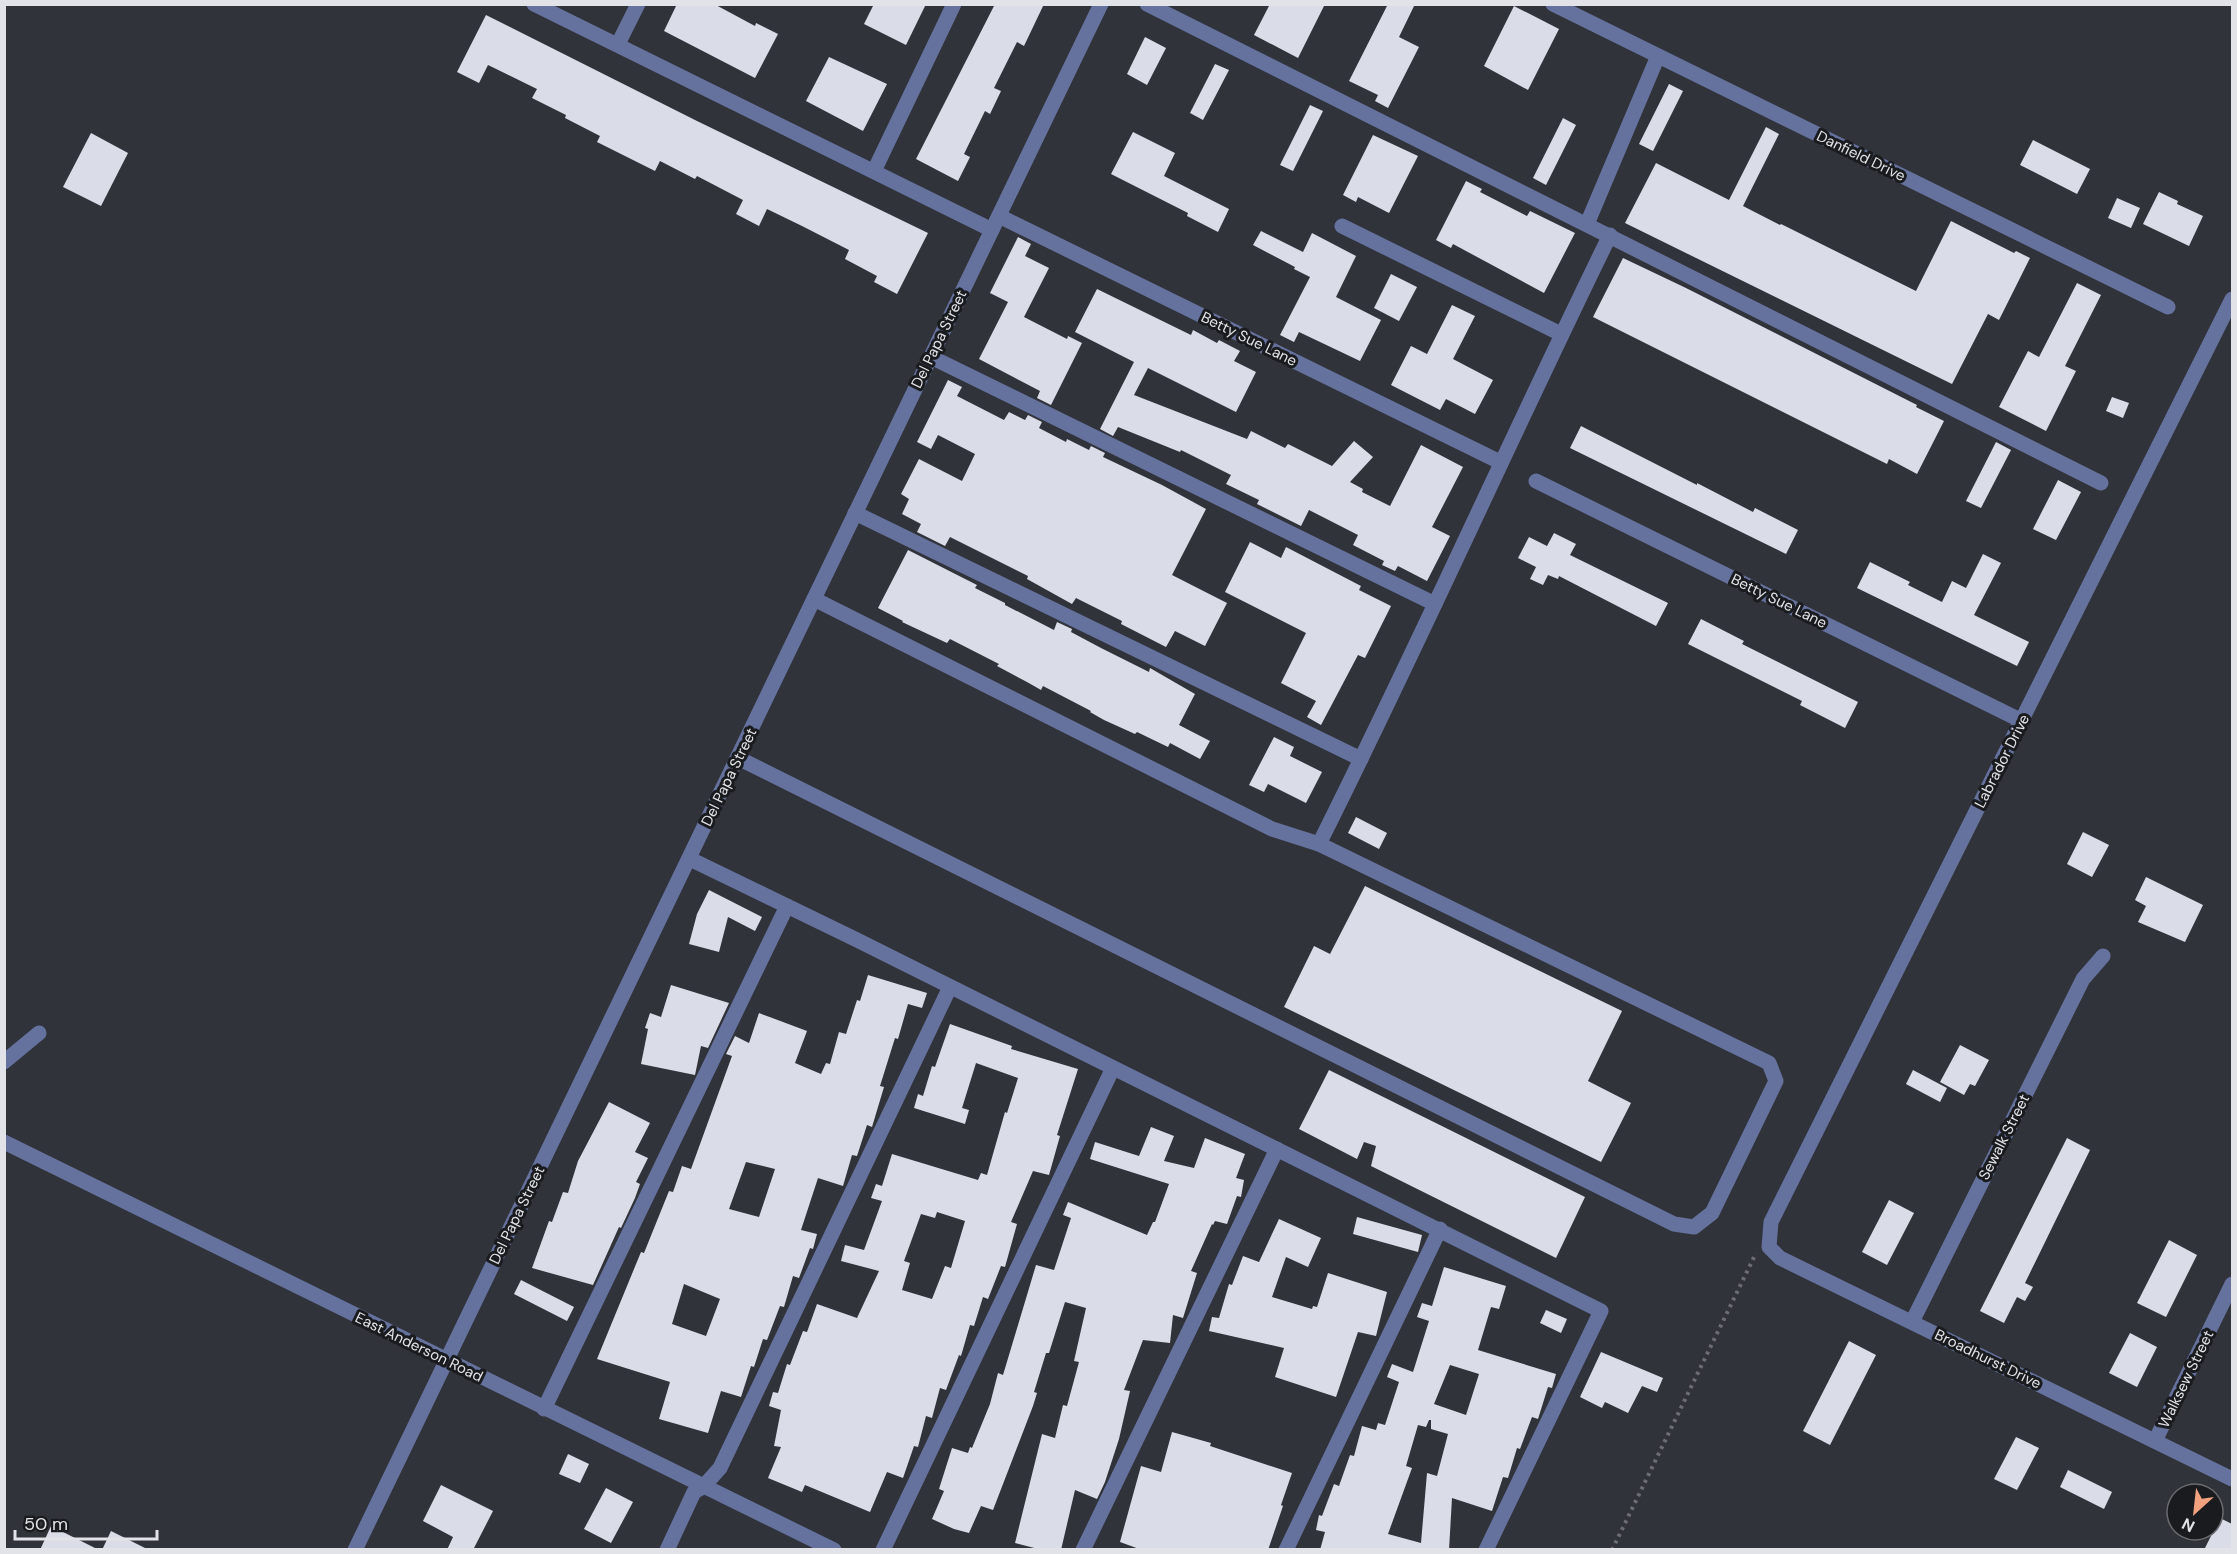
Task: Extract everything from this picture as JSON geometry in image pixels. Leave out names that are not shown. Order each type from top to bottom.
[{"type":"street","name":"Betty Sue Lane","points":[[534,4],[874,171],[995,223],[1500,462]]},
{"type":"street","points":[[618,44],[638,4]]},
{"type":"street","points":[[874,171],[954,4]]},
{"type":"street","name":"Del Papa Street","points":[[355,1550],[1101,4]]},
{"type":"street","points":[[1147,4],[2102,483]]},
{"type":"street","name":"Danfield Drive","points":[[1553,4],[2168,307]]},
{"type":"street","points":[[1587,224],[1658,56]]},
{"type":"street","points":[[1341,226],[1561,334]]},
{"type":"street","points":[[1319,844],[1610,235]]},
{"type":"street","name":"Labrador Drive","points":[[1771,1222],[2231,305]]},
{"type":"street","points":[[931,357],[1435,604]]},
{"type":"street","name":"Betty Sue Lane","points":[[1536,481],[2022,721]]},
{"type":"street","points":[[855,513],[1361,759]]},
{"type":"street","points":[[738,758],[1674,1224],[1694,1227],[1712,1213],[1776,1081],[1769,1063],[1319,844],[1272,829],[814,599]]},
{"type":"street","points":[[690,859],[1440,1229],[1601,1311],[1486,1550]]},
{"type":"street","points":[[544,1409],[787,906]]},
{"type":"street","name":"Sewalk Street","points":[[1912,1322],[2083,979],[2103,956]]},
{"type":"street","points":[[667,1550],[694,1492],[703,1487],[720,1468],[950,987]]},
{"type":"street","points":[[4,1062],[39,1033]]},
{"type":"street","points":[[883,1550],[1113,1068]]},
{"type":"street","name":"East Anderson Road","points":[[4,1142],[834,1550]]},
{"type":"street","points":[[1083,1550],[1277,1149]]},
{"type":"street","name":"Broadhurst Drive","points":[[1771,1222],[1769,1247],[1780,1258],[2232,1479]]},
{"type":"street","points":[[1286,1550],[1440,1229]]},
{"type":"street","name":"Walksew Street","points":[[2155,1441],[2232,1284]]},
{"type":"path","points":[[1612,1550],[1771,1222]]},
{"type":"building","points":[[677,4],[714,4],[755,26],[756,23],[778,34],[755,78],[664,31]]},
{"type":"building","points":[[874,4],[926,4],[906,45],[864,24]]},
{"type":"building","points":[[995,4],[1044,4],[1024,46],[1017,42],[994,88],[1001,91],[990,114],[985,111],[964,154],[970,157],[958,181],[916,159]]},
{"type":"building","points":[[1270,4],[1325,4],[1298,58],[1254,35]]},
{"type":"building","points":[[1388,4],[1415,4],[1399,37],[1419,47],[1388,108],[1375,101],[1378,95],[1349,81]]},
{"type":"building","points":[[1514,6],[1559,29],[1528,90],[1484,66]]},
{"type":"building","points":[[486,15],[928,233],[897,294],[874,282],[877,276],[845,259],[849,250],[802,226],[767,209],[759,226],[736,214],[743,200],[697,176],[695,179],[660,161],[655,171],[597,142],[600,136],[532,98],[537,89],[488,65],[479,83],[457,72]]},
{"type":"building","points":[[1145,37],[1166,48],[1147,85],[1127,74]]},
{"type":"building","points":[[829,57],[887,84],[863,131],[806,101]]},
{"type":"building","points":[[1215,64],[1229,70],[1203,120],[1190,113]]},
{"type":"building","points":[[1669,84],[1683,91],[1653,151],[1639,144]]},
{"type":"building","points":[[1310,105],[1323,111],[1293,171],[1280,165]]},
{"type":"building","points":[[1563,118],[1576,125],[1546,185],[1533,178]]},
{"type":"building","points":[[1766,127],[1779,134],[1743,206],[1780,225],[1916,291],[1951,221],[2014,253],[2016,251],[2030,258],[1999,320],[1988,314],[1952,384],[1625,223],[1656,163],[1729,200]]},
{"type":"building","points":[[1133,132],[1175,153],[1164,176],[1229,209],[1218,232],[1187,216],[1188,213],[1111,174]]},
{"type":"building","points":[[91,133],[128,153],[101,206],[63,187]]},
{"type":"building","points":[[1373,135],[1418,156],[1389,213],[1358,197],[1356,202],[1343,195]]},
{"type":"building","points":[[2033,140],[2090,169],[2077,194],[2020,165]]},
{"type":"building","points":[[1466,181],[1482,189],[1480,192],[1527,216],[1530,211],[1575,233],[1544,293],[1453,244],[1451,248],[1436,240]]},
{"type":"building","points":[[2159,192],[2178,201],[2177,204],[2203,216],[2189,246],[2143,224]]},
{"type":"building","points":[[2117,198],[2140,208],[2131,228],[2108,218]]},
{"type":"building","points":[[1261,231],[1303,252],[1312,233],[1356,256],[1336,297],[1381,320],[1360,361],[1299,332],[1294,342],[1280,335],[1310,277],[1253,245]]},
{"type":"building","points":[[1018,237],[1031,244],[1025,256],[1049,268],[1024,317],[1067,339],[1068,336],[1082,343],[1051,405],[1037,398],[1040,391],[979,359],[1008,302],[990,293]]},
{"type":"building","points":[[1623,258],[1917,405],[1916,407],[1944,421],[1917,474],[1889,459],[1887,464],[1593,317]]},
{"type":"building","points":[[1391,274],[1417,287],[1399,321],[1374,308]]},
{"type":"building","points":[[2077,283],[2101,295],[2065,366],[2076,371],[2046,431],[1999,407],[2028,351],[2039,357]]},
{"type":"building","points":[[1097,289],[1191,335],[1193,330],[1217,343],[1219,340],[1240,351],[1234,361],[1256,372],[1236,412],[1148,368],[1134,395],[1247,439],[1251,431],[1285,448],[1288,444],[1332,466],[1354,441],[1373,457],[1350,482],[1363,489],[1362,492],[1390,506],[1421,445],[1463,467],[1432,527],[1450,536],[1427,581],[1398,566],[1395,571],[1382,565],[1384,561],[1353,545],[1358,535],[1309,510],[1301,526],[1257,504],[1259,500],[1226,484],[1231,475],[1181,450],[1180,452],[1118,427],[1113,436],[1100,429],[1134,362],[1075,332]]},
{"type":"building","points":[[1452,305],[1475,316],[1453,359],[1493,380],[1475,414],[1446,399],[1440,410],[1391,385],[1411,346],[1427,354]]},
{"type":"building","points":[[948,380],[962,387],[957,396],[1004,420],[1009,412],[1025,420],[1028,415],[1042,422],[1039,428],[1066,442],[1067,439],[1089,450],[1091,446],[1105,453],[1103,457],[1206,509],[1172,575],[1227,603],[1205,646],[1175,631],[1166,647],[1076,598],[1072,604],[1027,579],[1028,576],[950,537],[945,546],[917,532],[921,524],[902,514],[909,499],[901,494],[919,459],[962,481],[975,454],[938,435],[931,449],[917,442]]},
{"type":"building","points":[[2112,397],[2129,403],[2123,418],[2106,411]]},
{"type":"building","points":[[1581,426],[1753,512],[1755,508],[1798,530],[1786,554],[1570,448]]},
{"type":"building","points":[[1996,442],[2011,450],[1981,508],[1966,501]]},
{"type":"building","points":[[2058,480],[2081,492],[2056,540],[2033,529]]},
{"type":"building","points":[[1554,533],[1576,544],[1570,555],[1668,603],[1656,626],[1559,576],[1558,579],[1548,575],[1543,585],[1530,579],[1536,567],[1518,558],[1529,537],[1547,546]]},
{"type":"building","points":[[1250,542],[1281,558],[1286,547],[1361,586],[1359,590],[1391,606],[1365,658],[1358,655],[1321,725],[1307,717],[1316,701],[1281,683],[1306,633],[1225,592]]},
{"type":"building","points":[[908,550],[977,585],[975,588],[1054,630],[1057,622],[1101,648],[1149,672],[1150,668],[1195,694],[1179,725],[1210,741],[1200,759],[1170,743],[1168,747],[1104,720],[1043,686],[1041,690],[997,666],[999,664],[950,639],[947,643],[878,608]]},
{"type":"building","points":[[1983,554],[2001,563],[1974,615],[2029,642],[2017,666],[1857,588],[1870,562],[1910,582],[1908,585],[1942,602],[1952,581],[1966,588]]},
{"type":"building","points":[[1701,619],[1744,641],[1742,644],[1858,702],[1845,728],[1800,705],[1802,701],[1688,644]]},
{"type":"building","points":[[1274,737],[1294,747],[1290,756],[1322,772],[1306,803],[1268,784],[1264,792],[1249,785]]},
{"type":"building","points":[[1356,817],[1387,833],[1379,849],[1348,833]]},
{"type":"building","points":[[2083,832],[2109,845],[2092,877],[2067,864]]},
{"type":"building","points":[[2146,877],[2203,905],[2185,942],[2138,922],[2146,906],[2135,900]]},
{"type":"building","points":[[1365,886],[1622,1011],[1588,1081],[1631,1103],[1601,1162],[1284,1007],[1314,946],[1330,954]]},
{"type":"building","points":[[709,890],[762,917],[755,931],[728,917],[719,952],[689,944],[697,914]]},
{"type":"building","points":[[868,975],[927,993],[922,1008],[908,1004],[898,1039],[895,1038],[880,1086],[884,1087],[872,1127],[867,1125],[857,1156],[852,1155],[843,1186],[818,1178],[801,1230],[817,1234],[813,1249],[810,1248],[799,1278],[793,1276],[784,1307],[780,1306],[767,1340],[763,1339],[741,1397],[721,1391],[708,1433],[659,1419],[670,1382],[597,1359],[669,1191],[673,1192],[682,1166],[691,1169],[732,1056],[726,1054],[735,1036],[749,1043],[759,1013],[807,1031],[795,1063],[821,1074],[826,1063],[830,1064],[839,1032],[846,1034],[857,1000],[860,1001]],"holes":[[[746,1162],[775,1169],[759,1217],[729,1209]],[[684,1284],[720,1299],[706,1336],[672,1324]]]},
{"type":"building","points":[[671,985],[729,1003],[708,1048],[701,1046],[695,1075],[641,1064],[648,1029],[645,1028],[650,1013],[661,1017]]},
{"type":"building","points":[[950,1024],[1012,1046],[1011,1049],[1078,1069],[1057,1135],[1060,1136],[1049,1175],[1033,1171],[1011,1222],[1017,1224],[1005,1267],[1001,1266],[988,1299],[983,1297],[974,1326],[970,1325],[961,1356],[959,1355],[946,1390],[940,1388],[932,1418],[926,1416],[918,1447],[914,1446],[903,1478],[887,1472],[870,1512],[805,1485],[802,1492],[768,1478],[781,1447],[774,1446],[781,1410],[769,1406],[773,1392],[778,1393],[787,1364],[790,1365],[803,1331],[807,1332],[817,1304],[857,1318],[879,1271],[841,1261],[845,1245],[864,1250],[882,1201],[871,1198],[876,1184],[882,1186],[892,1154],[978,1180],[981,1173],[987,1175],[1005,1112],[1007,1113],[1018,1078],[976,1063],[962,1108],[969,1110],[965,1124],[914,1108],[918,1094],[923,1096],[932,1066],[935,1067]],"holes":[[[937,1212],[965,1221],[951,1268],[945,1266],[932,1299],[902,1290],[910,1263],[904,1261],[921,1214],[935,1218]]]},
{"type":"building","points":[[1960,1045],[1989,1060],[1975,1086],[1970,1084],[1964,1095],[1940,1082]]},
{"type":"building","points":[[1329,1070],[1585,1197],[1556,1258],[1371,1166],[1376,1146],[1364,1142],[1357,1159],[1299,1129]]},
{"type":"building","points":[[1913,1070],[1947,1088],[1940,1102],[1906,1084]]},
{"type":"building","points":[[609,1102],[650,1123],[635,1152],[648,1158],[636,1182],[640,1184],[635,1198],[621,1228],[619,1227],[593,1285],[532,1268],[549,1221],[552,1222],[563,1192],[568,1193],[578,1161]]},
{"type":"building","points":[[1151,1127],[1174,1136],[1164,1161],[1194,1168],[1205,1138],[1245,1154],[1236,1178],[1244,1180],[1241,1197],[1237,1196],[1227,1224],[1215,1221],[1212,1224],[1191,1271],[1197,1273],[1183,1318],[1173,1315],[1170,1343],[1143,1340],[1124,1390],[1130,1391],[1119,1439],[1097,1499],[1075,1490],[1061,1550],[1042,1550],[1015,1543],[1042,1434],[1055,1438],[1063,1405],[1067,1406],[1079,1362],[1074,1361],[1086,1308],[1065,1302],[1034,1392],[1037,1393],[1033,1406],[993,1510],[981,1506],[969,1533],[932,1519],[944,1491],[939,1489],[952,1448],[968,1453],[970,1447],[972,1448],[990,1404],[998,1373],[1003,1375],[1036,1265],[1054,1270],[1071,1218],[1063,1215],[1068,1202],[1147,1235],[1155,1222],[1169,1184],[1090,1159],[1095,1142],[1139,1156]]},
{"type":"building","points":[[2067,1138],[2090,1150],[2025,1283],[2033,1287],[2025,1301],[2017,1297],[2004,1323],[1980,1311]]},
{"type":"building","points":[[1889,1200],[1914,1213],[1887,1265],[1862,1252]]},
{"type":"building","points":[[1357,1217],[1422,1235],[1418,1252],[1353,1234]]},
{"type":"building","points":[[1279,1219],[1321,1238],[1308,1267],[1286,1257],[1272,1297],[1312,1309],[1313,1306],[1317,1307],[1328,1273],[1387,1292],[1376,1336],[1358,1332],[1336,1397],[1275,1377],[1284,1348],[1209,1331],[1212,1317],[1219,1318],[1229,1284],[1232,1285],[1243,1256],[1259,1262]]},
{"type":"building","points":[[2169,1240],[2197,1255],[2166,1317],[2137,1303]]},
{"type":"building","points":[[1444,1267],[1506,1286],[1499,1309],[1491,1307],[1478,1350],[1556,1374],[1552,1388],[1548,1387],[1538,1419],[1532,1417],[1520,1449],[1517,1448],[1508,1478],[1503,1477],[1492,1511],[1452,1498],[1449,1550],[1320,1550],[1325,1532],[1316,1530],[1319,1515],[1322,1516],[1334,1484],[1339,1486],[1350,1455],[1354,1456],[1362,1426],[1376,1430],[1378,1423],[1385,1425],[1399,1382],[1387,1377],[1392,1364],[1413,1372],[1429,1321],[1417,1317],[1422,1303],[1432,1306]],"holes":[[[1450,1365],[1479,1374],[1466,1415],[1434,1404]],[[1431,1420],[1431,1429],[1448,1434],[1437,1476],[1427,1473],[1421,1543],[1388,1534],[1412,1468],[1406,1466],[1418,1425],[1426,1427]]]},
{"type":"building","points":[[521,1280],[574,1307],[567,1321],[514,1294]]},
{"type":"building","points":[[1546,1310],[1567,1319],[1561,1333],[1540,1323]]},
{"type":"building","points":[[2130,1333],[2157,1347],[2137,1387],[2109,1373]]},
{"type":"building","points":[[1849,1341],[1876,1355],[1830,1445],[1803,1431]]},
{"type":"building","points":[[1601,1352],[1663,1378],[1657,1392],[1642,1386],[1628,1413],[1605,1402],[1602,1408],[1580,1397]]},
{"type":"building","points":[[1172,1432],[1211,1443],[1210,1446],[1292,1473],[1268,1550],[1142,1550],[1120,1542],[1141,1466],[1161,1472]]},
{"type":"building","points":[[2016,1437],[2039,1448],[2017,1490],[1994,1479]]},
{"type":"building","points":[[568,1454],[589,1464],[580,1483],[559,1474]]},
{"type":"building","points":[[2068,1470],[2112,1492],[2104,1509],[2060,1487]]},
{"type":"building","points":[[441,1485],[493,1511],[473,1550],[447,1550],[453,1537],[423,1521]]},
{"type":"building","points":[[606,1488],[633,1502],[611,1543],[584,1529]]},
{"type":"building","points":[[2225,1520],[2232,1524],[2232,1550],[2204,1550],[2208,1542],[2225,1542]]},
{"type":"building","points":[[51,1526],[99,1550],[40,1550]]},
{"type":"building","points":[[111,1531],[149,1550],[102,1550]]}]
